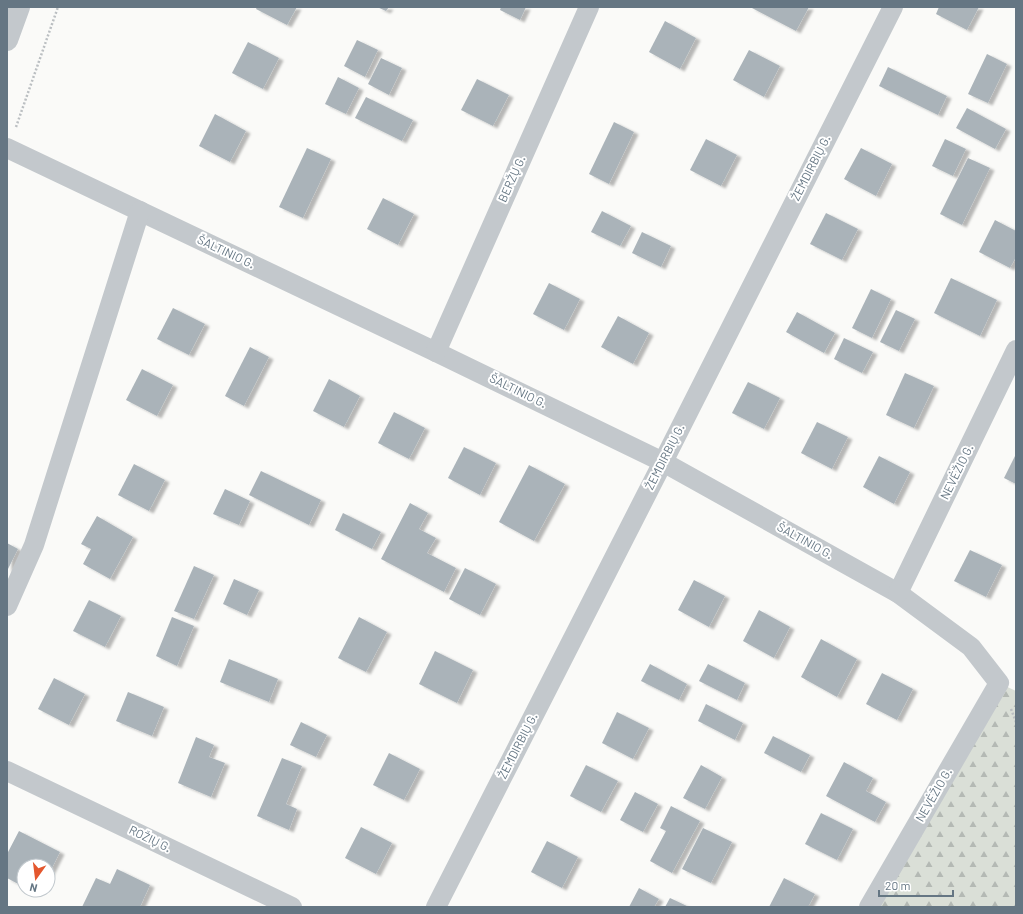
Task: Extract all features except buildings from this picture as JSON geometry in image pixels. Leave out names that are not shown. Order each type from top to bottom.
[{"type":"street","points":[[7,40],[19,7]]},
{"type":"street","name":"BERŽŲ G.","points":[[436,352],[589,7]]},
{"type":"street","name":"ŽEMDIRBIŲ G.","points":[[436,907],[893,7]]},
{"type":"street","name":"ŠALTINIO G.","points":[[8,148],[663,462],[898,593],[971,647],[999,682]]},
{"type":"street","points":[[7,606],[34,545],[140,211]]},
{"type":"street","name":"NEVĖŽIO G.","points":[[898,593],[1016,350]]},
{"type":"street","name":"NEVĖŽIO G.","points":[[870,907],[999,682]]},
{"type":"street","name":"ROŽIŲ G.","points":[[7,771],[292,907]]},
{"type":"path","points":[[8,148],[58,7]]},
{"type":"green space","points":[[999,683],[1016,691],[1016,907],[869,907]]}]
